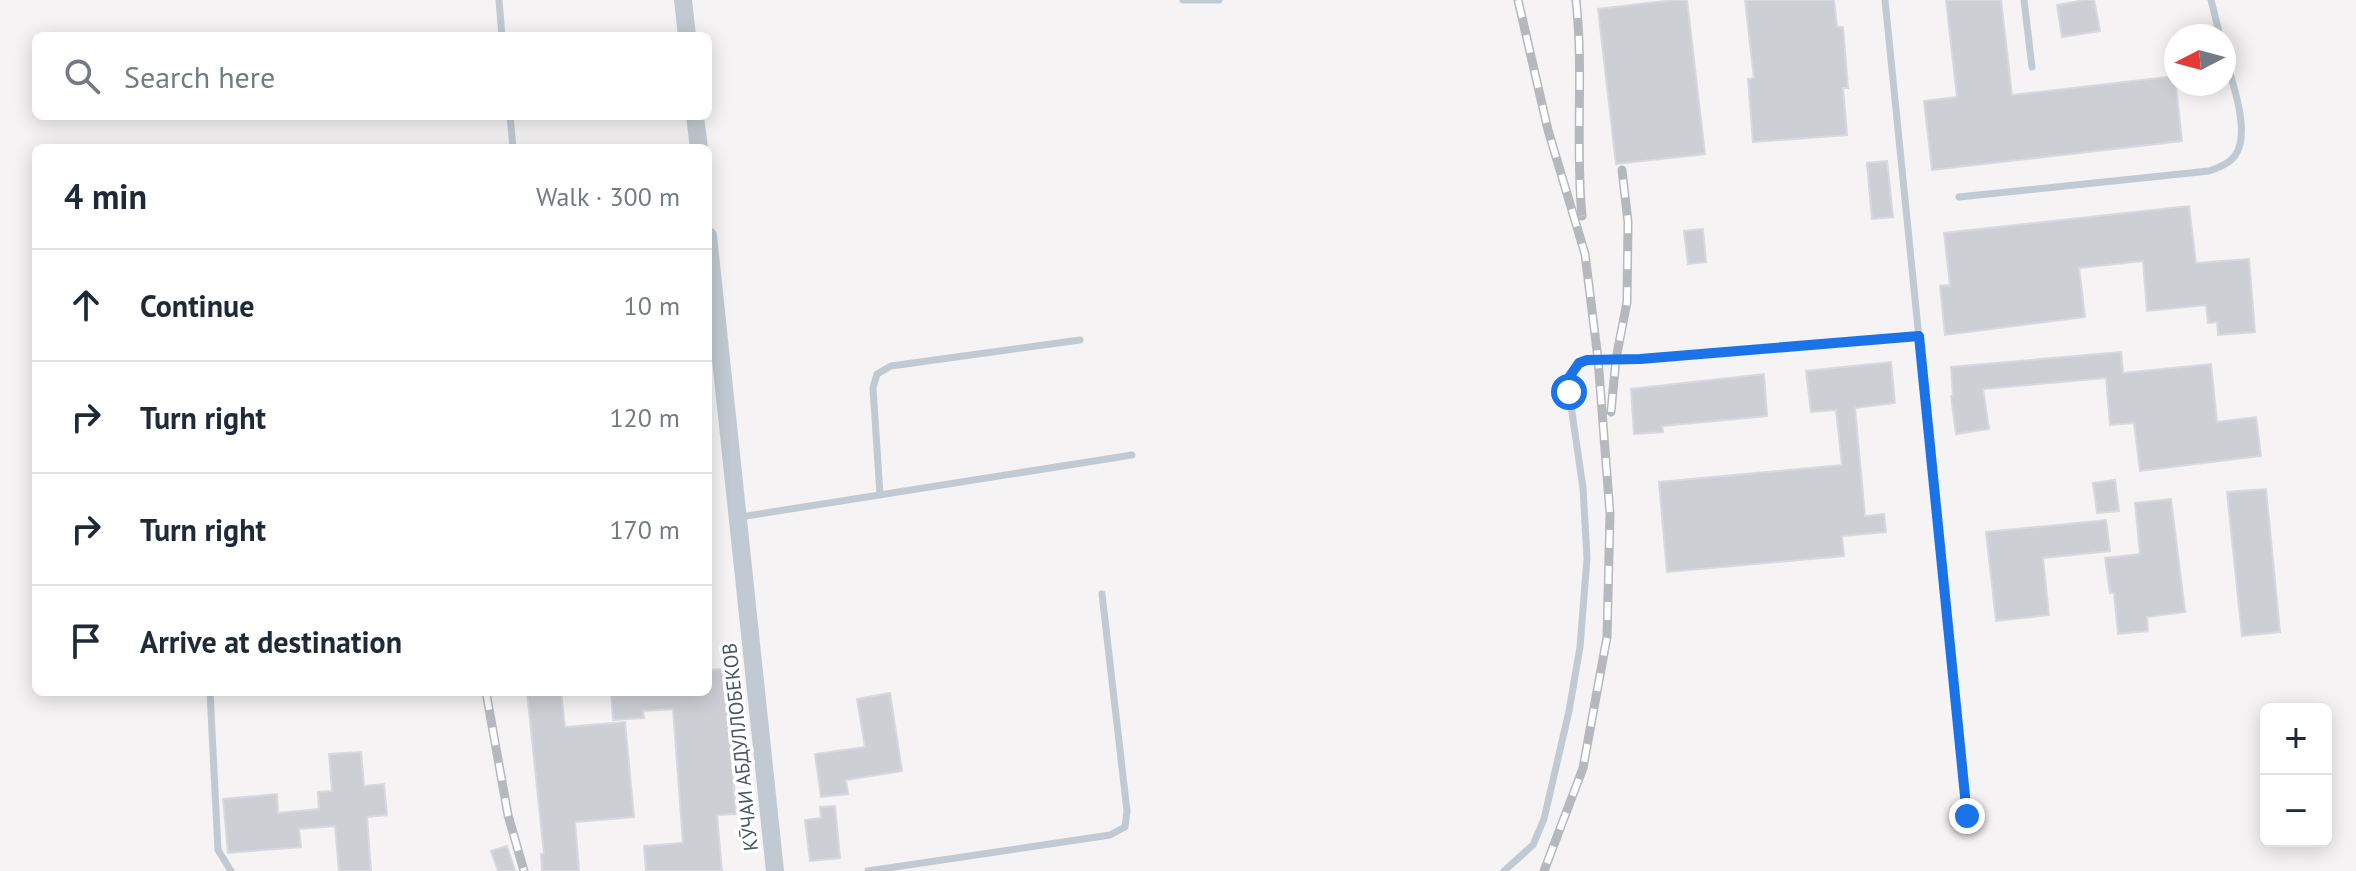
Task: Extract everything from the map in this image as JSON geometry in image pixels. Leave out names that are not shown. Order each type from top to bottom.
[{"type":"street","points":[[683,0],[687,32]]},
{"type":"street","points":[[696,120],[698,144]]},
{"type":"street","name":"КӮЧАИ АБДУЛЛОБЕКОВ","points":[[712,273],[775,871]]},
{"type":"lane","points":[[499,0],[502,32]]},
{"type":"lane","points":[[1183,0],[1219,0]]},
{"type":"lane","points":[[1885,0],[1967,816]]},
{"type":"lane","points":[[2024,0],[2032,67]]},
{"type":"lane","points":[[2211,0],[2217,24]]},
{"type":"lane","points":[[1959,197],[2209,171],[2236,155],[2242,125],[2235,96]]},
{"type":"lane","points":[[510,120],[513,144]]},
{"type":"lane","points":[[1504,871],[1533,845],[1544,819],[1580,647],[1587,558],[1583,488],[1569,392],[1570,376],[1579,363],[1598,359],[1640,359],[1919,336]]},
{"type":"lane","points":[[880,495],[873,388],[877,374],[891,366],[1080,340]]},
{"type":"lane","points":[[738,517],[1132,455]]},
{"type":"lane","points":[[868,871],[1110,835],[1125,827],[1127,811],[1102,594]]},
{"type":"lane","points":[[210,696],[218,850],[231,871]]},
{"type":"building","points":[[1687,0],[1705,154],[1616,164],[1598,9]]},
{"type":"building","points":[[1745,0],[1834,0],[1837,27],[1843,27],[1848,88],[1843,88],[1847,135],[1753,142],[1748,79],[1754,78]]},
{"type":"building","points":[[1946,0],[2001,0],[2012,95],[2164,77],[2164,96],[2177,96],[2182,141],[1932,170],[1924,101],[1957,97]]},
{"type":"building","points":[[2094,0],[2100,31],[2062,37],[2057,5]]},
{"type":"building","points":[[1887,161],[1893,217],[1872,219],[1867,163]]},
{"type":"building","points":[[2189,206],[2196,263],[2249,259],[2255,332],[2218,335],[2217,322],[2208,323],[2206,305],[2147,311],[2143,261],[2079,268],[2085,317],[1945,335],[1940,286],[1950,285],[1944,233]]},
{"type":"building","points":[[1703,229],[1706,262],[1688,264],[1684,231]]},
{"type":"building","points":[[2121,352],[2123,373],[2211,364],[2217,422],[2256,417],[2261,456],[2140,471],[2134,423],[2110,425],[2106,378],[1983,389],[1989,429],[1956,434],[1951,367]]},
{"type":"building","points":[[1891,362],[1895,403],[1855,408],[1865,516],[1884,514],[1886,532],[1842,536],[1844,556],[1667,572],[1659,482],[1842,465],[1836,410],[1811,412],[1806,371]]},
{"type":"building","points":[[1764,374],[1767,416],[1662,426],[1663,432],[1634,434],[1631,389]]},
{"type":"building","points":[[2115,480],[2119,511],[2097,513],[2093,483]]},
{"type":"building","points":[[2266,489],[2280,632],[2242,636],[2227,492]]},
{"type":"building","points":[[2171,499],[2185,612],[2147,617],[2148,631],[2118,634],[2114,593],[2110,593],[2105,558],[2140,554],[2135,503]]},
{"type":"building","points":[[2106,520],[2110,551],[2043,558],[2049,615],[1996,621],[1986,532]]},
{"type":"building","points":[[726,669],[736,814],[717,815],[722,871],[646,871],[644,846],[683,843],[673,709],[643,711],[644,718],[613,720],[611,696],[712,696],[712,670]]},
{"type":"building","points":[[890,693],[902,771],[846,780],[848,794],[821,797],[815,754],[865,747],[857,699]]},
{"type":"building","points":[[527,696],[561,696],[565,727],[625,722],[634,817],[575,822],[579,871],[542,871],[541,854],[544,854]]},
{"type":"building","points":[[361,752],[364,786],[384,784],[387,815],[367,817],[371,871],[339,871],[335,826],[299,829],[301,847],[228,853],[223,799],[277,794],[278,813],[319,809],[318,792],[332,791],[329,754]]},
{"type":"building","points":[[835,806],[840,858],[810,861],[805,820],[821,818],[820,807]]},
{"type":"building","points":[[507,846],[515,871],[498,871],[491,851]]},
{"type":"railway","points":[[1518,0],[1548,130],[1585,254],[1598,359],[1610,514],[1607,637],[1583,768],[1544,871]]},
{"type":"railway","points":[[1576,0],[1582,216]]},
{"type":"railway","points":[[1611,412],[1616,359],[1627,302],[1628,222],[1622,170]]},
{"type":"railway","points":[[487,696],[508,815],[524,871]]},
{"type":"route","points":[[1569,392],[1570,376],[1579,363],[1587,360],[1640,359],[1919,336],[1967,816]]}]
